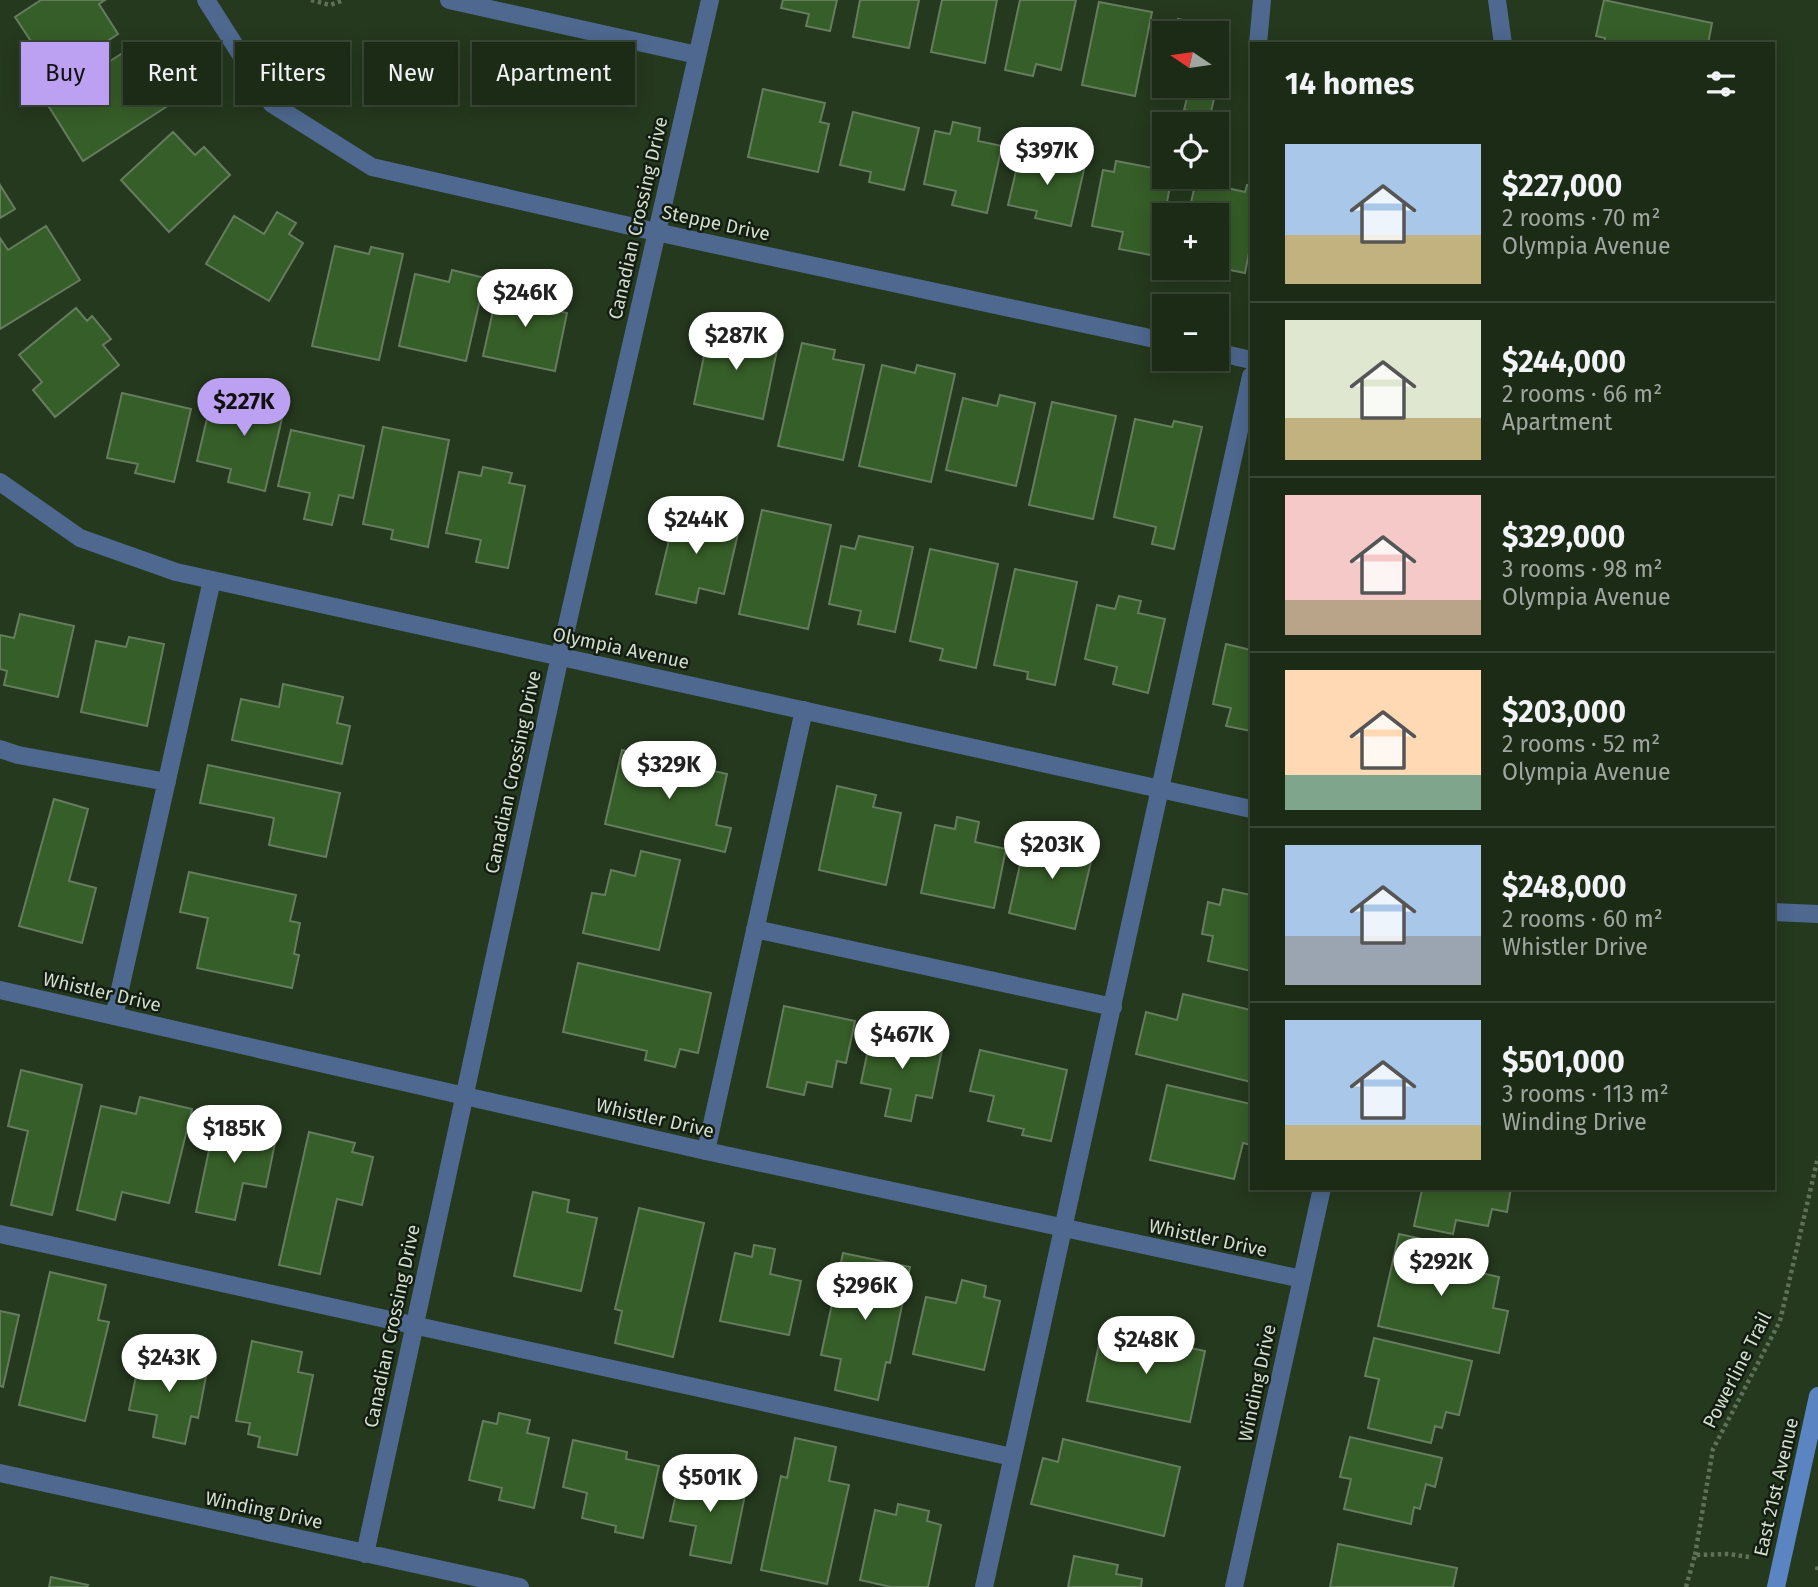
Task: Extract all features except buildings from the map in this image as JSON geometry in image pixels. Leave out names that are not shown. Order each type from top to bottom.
[{"type":"street","name":"Steppe Drive","points":[[206,0],[272,104],[372,167],[656,232],[1152,338]]},
{"type":"street","points":[[449,0],[697,55]]},
{"type":"street","name":"Canadian Crossing Drive","points":[[365,1554],[560,656],[710,0]]},
{"type":"street","points":[[1258,42],[1262,0]]},
{"type":"street","points":[[1497,0],[1503,42]]},
{"type":"street","points":[[1229,355],[1250,360]]},
{"type":"street","points":[[984,1587],[1250,381]]},
{"type":"street","name":"Olympia Avenue","points":[[0,482],[80,538],[176,572],[1250,809]]},
{"type":"street","points":[[114,1016],[212,580]]},
{"type":"street","points":[[706,1151],[804,710]]},
{"type":"street","points":[[0,749],[18,755],[167,782]]},
{"type":"street","points":[[1775,912],[1818,914]]},
{"type":"street","points":[[755,929],[1112,1007]]},
{"type":"street","name":"Whistler Drive","points":[[0,990],[706,1151],[1301,1279]]},
{"type":"street","name":"Winding Drive","points":[[1234,1587],[1322,1190]]},
{"type":"street","points":[[0,1234],[1012,1457]]},
{"type":"street","name":"East 21st Avenue","points":[[1776,1587],[1818,1396]]},
{"type":"street","name":"Winding Drive","points":[[0,1474],[520,1587]]},
{"type":"path","points":[[311,0],[330,5],[344,0]]},
{"type":"path","name":"Powerline Trail","points":[[1685,1587],[1695,1555],[1713,1448],[1780,1321],[1818,1157]]},
{"type":"path","points":[[1695,1555],[1728,1554],[1749,1558]]}]
